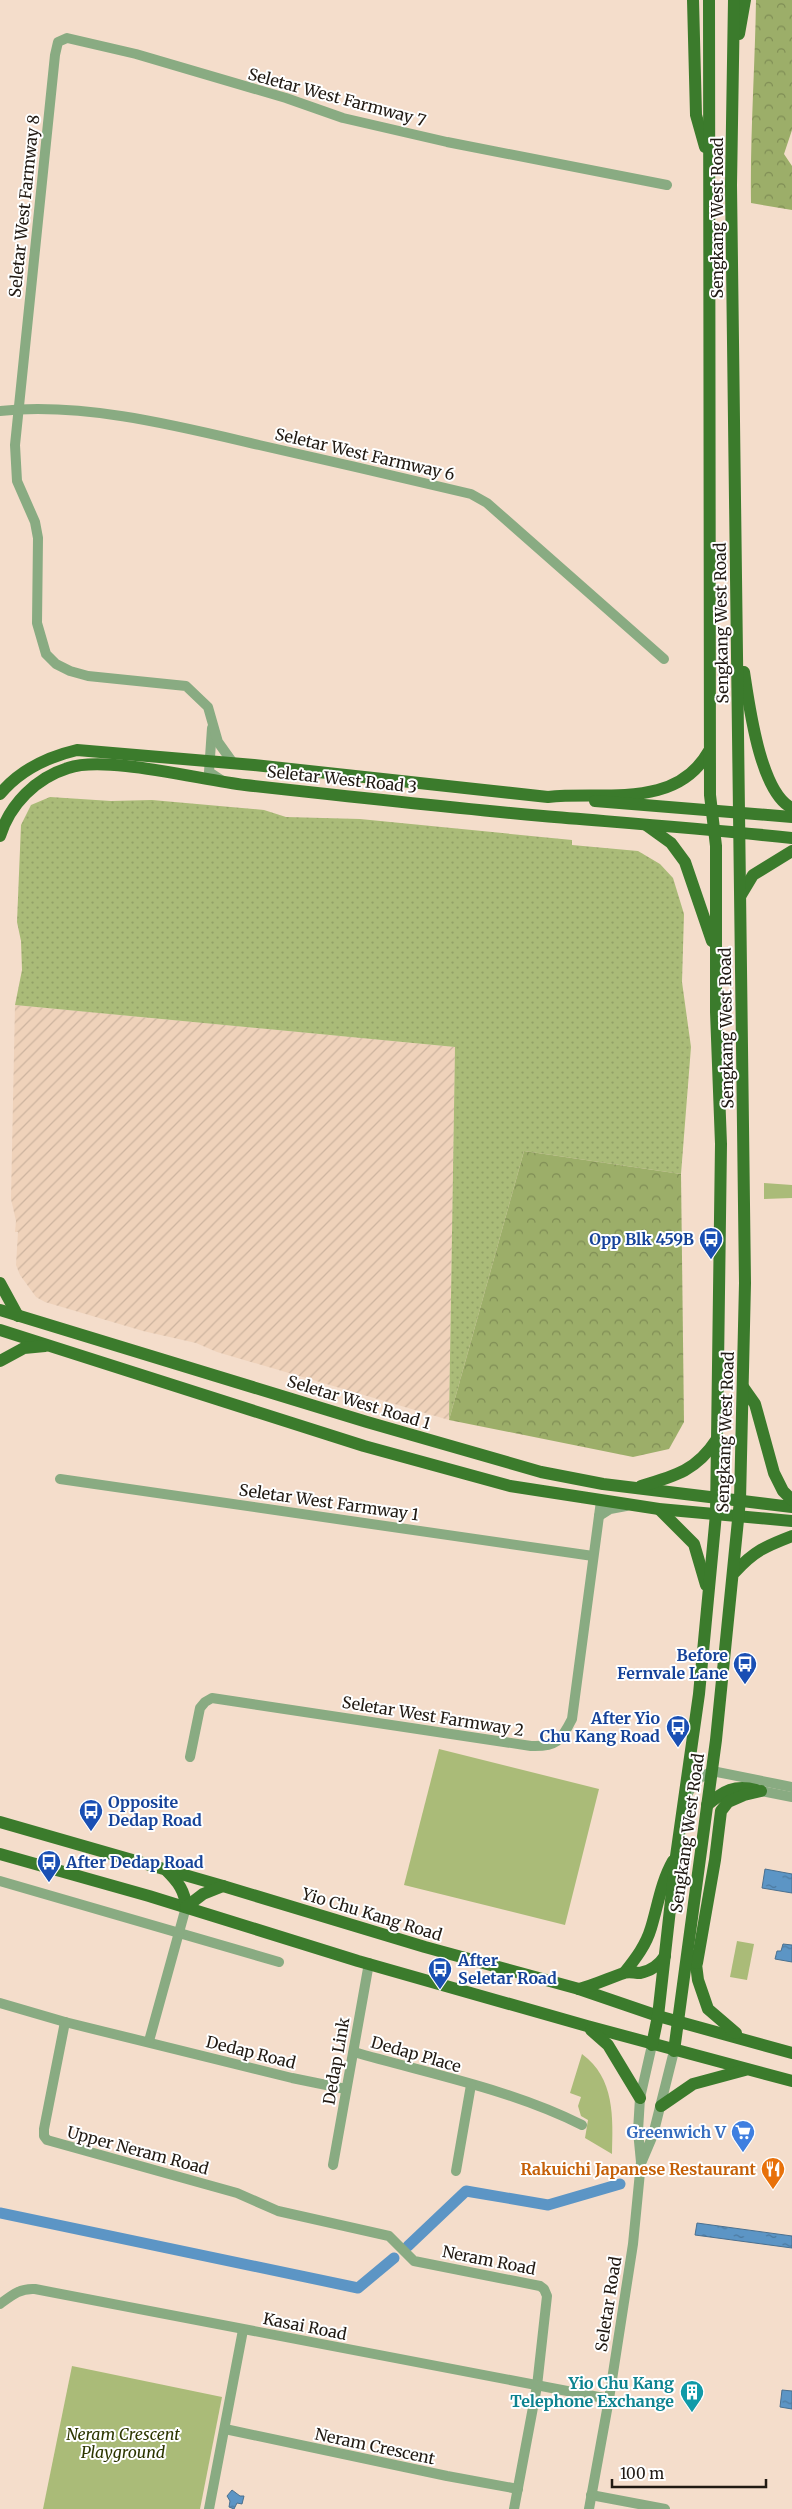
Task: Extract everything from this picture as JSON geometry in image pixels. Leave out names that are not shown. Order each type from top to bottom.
[{"type":"main road","points":[[694,0],[696,115],[708,160]]},
{"type":"main road","name":"Sengkang West Road","points":[[652,2045],[658,2016],[676,1856],[699,1694],[716,1514],[721,1144],[715,950],[714,830],[710,749],[711,278],[708,160],[709,0]]},
{"type":"main road","name":"Sengkang West Road","points":[[674,2051],[712,1771],[735,1572],[740,1500],[745,1244],[731,184],[735,49],[734,0]]},
{"type":"main road","points":[[735,49],[744,15],[745,0]]},
{"type":"main road","points":[[737,635],[752,717],[769,780],[778,795],[792,808]]},
{"type":"main road","name":"Seletar West Road 3","points":[[548,797],[594,794],[647,794],[669,788],[702,764],[710,749]]},
{"type":"main road","name":"Seletar West Road 3","points":[[0,794],[31,768],[50,758],[77,750],[444,784],[548,797],[712,812],[792,817]]},
{"type":"main road","name":"Seletar West Road 3","points":[[0,836],[11,810],[25,794],[44,779],[69,768],[94,764],[134,768],[226,783],[792,838]]},
{"type":"main road","points":[[646,825],[671,843],[685,862],[715,950]]},
{"type":"main road","points":[[741,895],[753,875],[792,851]]},
{"type":"main road","points":[[0,1283],[18,1316]]},
{"type":"main road","name":"Seletar West Road 1","points":[[0,1310],[367,1422],[541,1472],[637,1488],[792,1507]]},
{"type":"main road","points":[[0,1330],[374,1448],[510,1486],[659,1509],[792,1521]]},
{"type":"main road","points":[[0,1361],[24,1348],[50,1345]]},
{"type":"main road","points":[[743,1387],[756,1404],[774,1473],[783,1491],[792,1500]]},
{"type":"main road","points":[[637,1488],[675,1477],[688,1470],[707,1454],[717,1438]]},
{"type":"main road","points":[[659,1509],[694,1544],[708,1591]]},
{"type":"main road","points":[[735,1572],[750,1555],[764,1546],[792,1536]]},
{"type":"main road","points":[[707,1805],[722,1793],[736,1787],[744,1787],[761,1792]]},
{"type":"main road","points":[[742,2038],[708,2009],[698,1980],[697,1963],[715,1860],[721,1811],[728,1802],[744,1795],[761,1792]]},
{"type":"main road","name":"Yio Chu Kang Road","points":[[0,1822],[223,1886],[425,1947],[580,1989],[658,2016],[792,2053]]},
{"type":"main road","points":[[0,1854],[652,2045],[792,2081]]},
{"type":"main road","points":[[580,1989],[606,1981],[625,1972],[642,1951],[651,1930],[665,1875],[676,1856]]},
{"type":"main road","points":[[166,1870],[181,1887],[186,1897],[186,1907]]},
{"type":"main road","points":[[186,1907],[203,1894],[223,1886]]},
{"type":"main road","points":[[688,1937],[697,1963]]},
{"type":"main road","points":[[625,1972],[639,1973],[649,1970],[659,1964],[665,1956]]},
{"type":"main road","points":[[587,2026],[608,2045],[640,2098]]},
{"type":"main road","points":[[660,2106],[693,2084],[748,2069]]},
{"type":"street","name":"Seletar West Farmway 7","points":[[61,39],[66,38],[136,54],[286,98],[343,118],[448,142],[667,186]]},
{"type":"street","name":"Seletar West Farmway 8","points":[[61,39],[58,42],[55,55],[16,445],[17,481],[35,522],[38,538],[37,622],[46,654],[56,664],[70,672],[88,676],[186,686],[208,707],[218,742],[233,763]]},
{"type":"street","name":"Seletar West Farmway 6","points":[[0,411],[19,409],[77,411],[148,421],[471,494],[487,503],[664,659]]},
{"type":"street","points":[[212,725],[209,772],[226,783]]},
{"type":"street","name":"Seletar West Farmway 1","points":[[60,1479],[593,1556]]},
{"type":"street","name":"Seletar West Farmway 2","points":[[190,1757],[200,1708],[212,1698],[531,1746],[544,1747],[556,1743],[572,1719],[601,1501]]},
{"type":"street","points":[[599,1516],[610,1509],[635,1505]]},
{"type":"street","points":[[684,1803],[695,1781],[712,1771],[792,1787]]},
{"type":"street","points":[[761,1792],[792,1798]]},
{"type":"street","points":[[0,1881],[279,1962]]},
{"type":"street","points":[[149,2041],[186,1907]]},
{"type":"street","name":"Dedap Link","points":[[333,2165],[369,1963]]},
{"type":"street","name":"Dedap Road","points":[[0,2003],[65,2022],[149,2041],[292,2078],[346,2089]]},
{"type":"street","name":"Upper Neram Road","points":[[65,2022],[44,2129],[44,2136],[47,2140],[237,2193],[278,2210]]},
{"type":"street","name":"Seletar Road","points":[[589,2509],[609,2399],[633,2244],[641,2162],[638,2131],[640,2098],[652,2045]]},
{"type":"street","name":"Seletar Road","points":[[641,2162],[653,2134],[674,2051]]},
{"type":"street","name":"Dedap Place","points":[[354,2052],[552,2110],[582,2126]]},
{"type":"street","name":"Dedap Place","points":[[456,2171],[471,2085]]},
{"type":"street","name":"Neram Road","points":[[278,2210],[388,2236],[395,2241],[410,2259],[540,2286],[544,2289],[547,2296],[537,2386],[514,2509]]},
{"type":"street","name":"Kasai Road","points":[[0,2304],[26,2288],[35,2289],[609,2399]]},
{"type":"street","points":[[209,2509],[243,2330]]},
{"type":"street","name":"Neram Crescent","points":[[225,2429],[518,2489]]},
{"type":"street","points":[[592,2495],[665,2509]]},
{"type":"shaded area","points":[[15,1005],[455,1047],[449,1420],[217,1352],[196,1343],[143,1331],[45,1302],[36,1297],[20,1275],[16,1265],[18,1232],[15,1232],[16,1221],[11,1199]]},
{"type":"green space","points":[[756,0],[792,0],[792,130],[784,154],[792,166],[792,210],[751,203]]},
{"type":"green space","points":[[50,797],[111,801],[152,800],[264,810],[286,817],[360,819],[572,840],[572,845],[638,851],[660,864],[673,878],[684,914],[682,982],[691,1047],[681,1174],[524,1151],[449,1420],[455,1047],[15,1005],[22,970],[21,941],[17,922],[21,825],[31,805]]},
{"type":"green space","points":[[524,1151],[681,1174],[684,1422],[669,1449],[633,1457],[449,1420]]},
{"type":"green space","points":[[764,1183],[792,1185],[792,1198],[764,1199]]},
{"type":"green space","points":[[439,1749],[599,1789],[565,1925],[404,1885]]},
{"type":"green space","points":[[737,1941],[754,1944],[747,1980],[730,1977]]},
{"type":"green space","points":[[582,2054],[601,2075],[610,2100],[612,2113],[612,2154],[585,2138],[588,2120],[581,2116],[578,2106],[581,2097],[570,2093]]},
{"type":"green space","name":"Neram Crescent Playground","points":[[72,2366],[222,2397],[200,2509],[43,2509]]},
{"type":"water","points":[[765,1869],[792,1874],[792,1893],[762,1888]]},
{"type":"water","points":[[783,1944],[792,1945],[792,1962],[775,1959],[777,1951],[781,1951]]},
{"type":"water","points":[[697,2223],[792,2236],[792,2248],[695,2235]]},
{"type":"water","points":[[782,2390],[792,2391],[792,2409],[780,2407]]},
{"type":"water","points":[[232,2490],[240,2496],[244,2496],[242,2504],[237,2503],[234,2509],[229,2507],[230,2501],[227,2496]]},
{"type":"waterway","points":[[408,2246],[466,2191],[548,2205],[620,2184]]},
{"type":"waterway","points":[[0,2213],[358,2288],[394,2258]]},
{"type":"place","name":"Opp Blk 459B","points":[[711,1260]]},
{"type":"place","name":"Before Fernvale Lane","points":[[745,1685]]},
{"type":"place","name":"After Yio Chu Kang Road","points":[[678,1748]]},
{"type":"place","name":"Opposite Dedap Road","points":[[91,1832]]},
{"type":"place","name":"After Dedap Road","points":[[49,1883]]},
{"type":"place","name":"After Seletar Road","points":[[440,1990]]},
{"type":"place","name":"Greenwich V","points":[[743,2153]]},
{"type":"place","name":"Rakuichi Japanese Restaurant","points":[[773,2190]]},
{"type":"place","name":"Yio Chu Kang Telephone Exchange","points":[[692,2413]]}]
